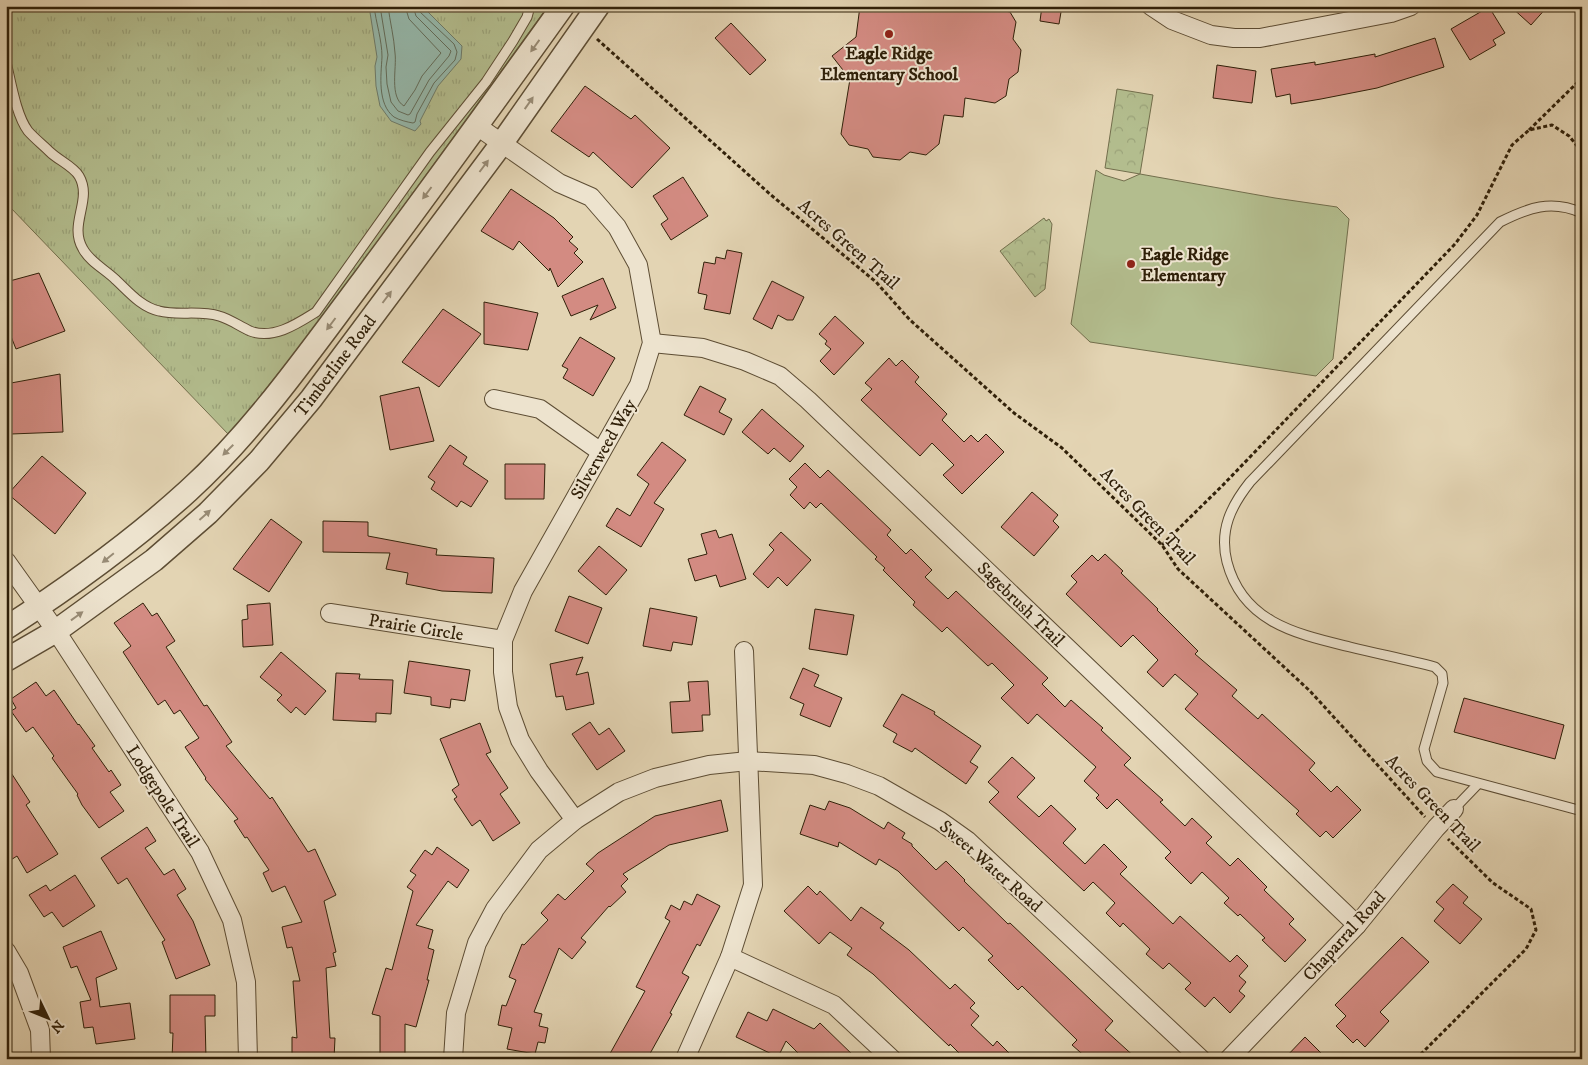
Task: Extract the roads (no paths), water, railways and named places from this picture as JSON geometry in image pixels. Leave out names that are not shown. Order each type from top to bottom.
[{"type":"street","name":"Timberline Road","points":[[6,628],[92,570],[134,537],[189,490],[236,442],[300,366],[563,6]]},
{"type":"street","name":"Timberline Road","points":[[6,660],[56,631],[154,560],[208,513],[259,461],[312,399],[502,143],[598,6]]},
{"type":"street","points":[[1151,6],[1172,20],[1211,35],[1234,38],[1260,38],[1391,13],[1411,6]]},
{"type":"street","name":"Silverweed Way","points":[[477,126],[559,183],[591,197],[618,227],[638,265],[652,343],[639,385],[523,591],[503,640],[503,672],[508,707],[520,740],[540,772],[575,820]]},
{"type":"street","name":"Sagebrush Trail","points":[[652,343],[703,348],[745,361],[780,376],[808,400],[1357,925]]},
{"type":"street","points":[[494,400],[540,409],[601,452]]},
{"type":"street","name":"Lodgepole Trail","points":[[6,561],[56,631],[200,852],[232,920],[246,982],[248,1059]]},
{"type":"street","name":"Prairie Circle","points":[[330,613],[503,640]]},
{"type":"street","points":[[684,1059],[730,957],[753,885],[744,651]]},
{"type":"street","name":"Sweet Water Road","points":[[453,1059],[456,1013],[476,943],[495,909],[539,850],[575,820],[620,792],[655,778],[709,765],[748,761],[814,765],[847,774],[879,786],[940,821],[968,841],[1201,1059]]},
{"type":"street","name":"Chaparral Road","points":[[1229,1059],[1357,925],[1436,828],[1454,809]]},
{"type":"street","points":[[6,951],[19,973],[40,1030],[41,1059]]},
{"type":"street","points":[[730,957],[834,1005],[892,1059]]},
{"type":"lane","points":[[6,62],[20,115],[27,130],[51,153],[78,174],[83,186],[83,202],[77,225],[78,237],[83,250],[92,260],[134,298],[156,311],[172,314],[220,316],[252,332],[268,333],[297,325],[316,312],[430,152],[486,82],[514,41],[527,17],[530,6]]},
{"type":"lane","points":[[1582,213],[1556,206],[1536,206],[1500,222],[1250,482],[1236,499],[1228,517],[1224,535],[1226,557],[1231,578],[1240,594],[1261,614],[1275,623],[1303,635],[1435,667],[1442,674],[1443,683],[1424,749],[1427,761],[1437,772],[1582,811]]},
{"type":"lane","points":[[1454,809],[1478,784]]},
{"type":"water","points":[[369,6],[422,6],[462,46],[461,59],[438,86],[420,121],[421,124],[415,131],[391,121],[380,106],[376,86],[375,66],[377,57]]},
{"type":"place","name":"Eagle Ridge Elementary School","points":[[889,34]]},
{"type":"place","name":"Eagle Ridge Elementary","points":[[1131,264]]}]
